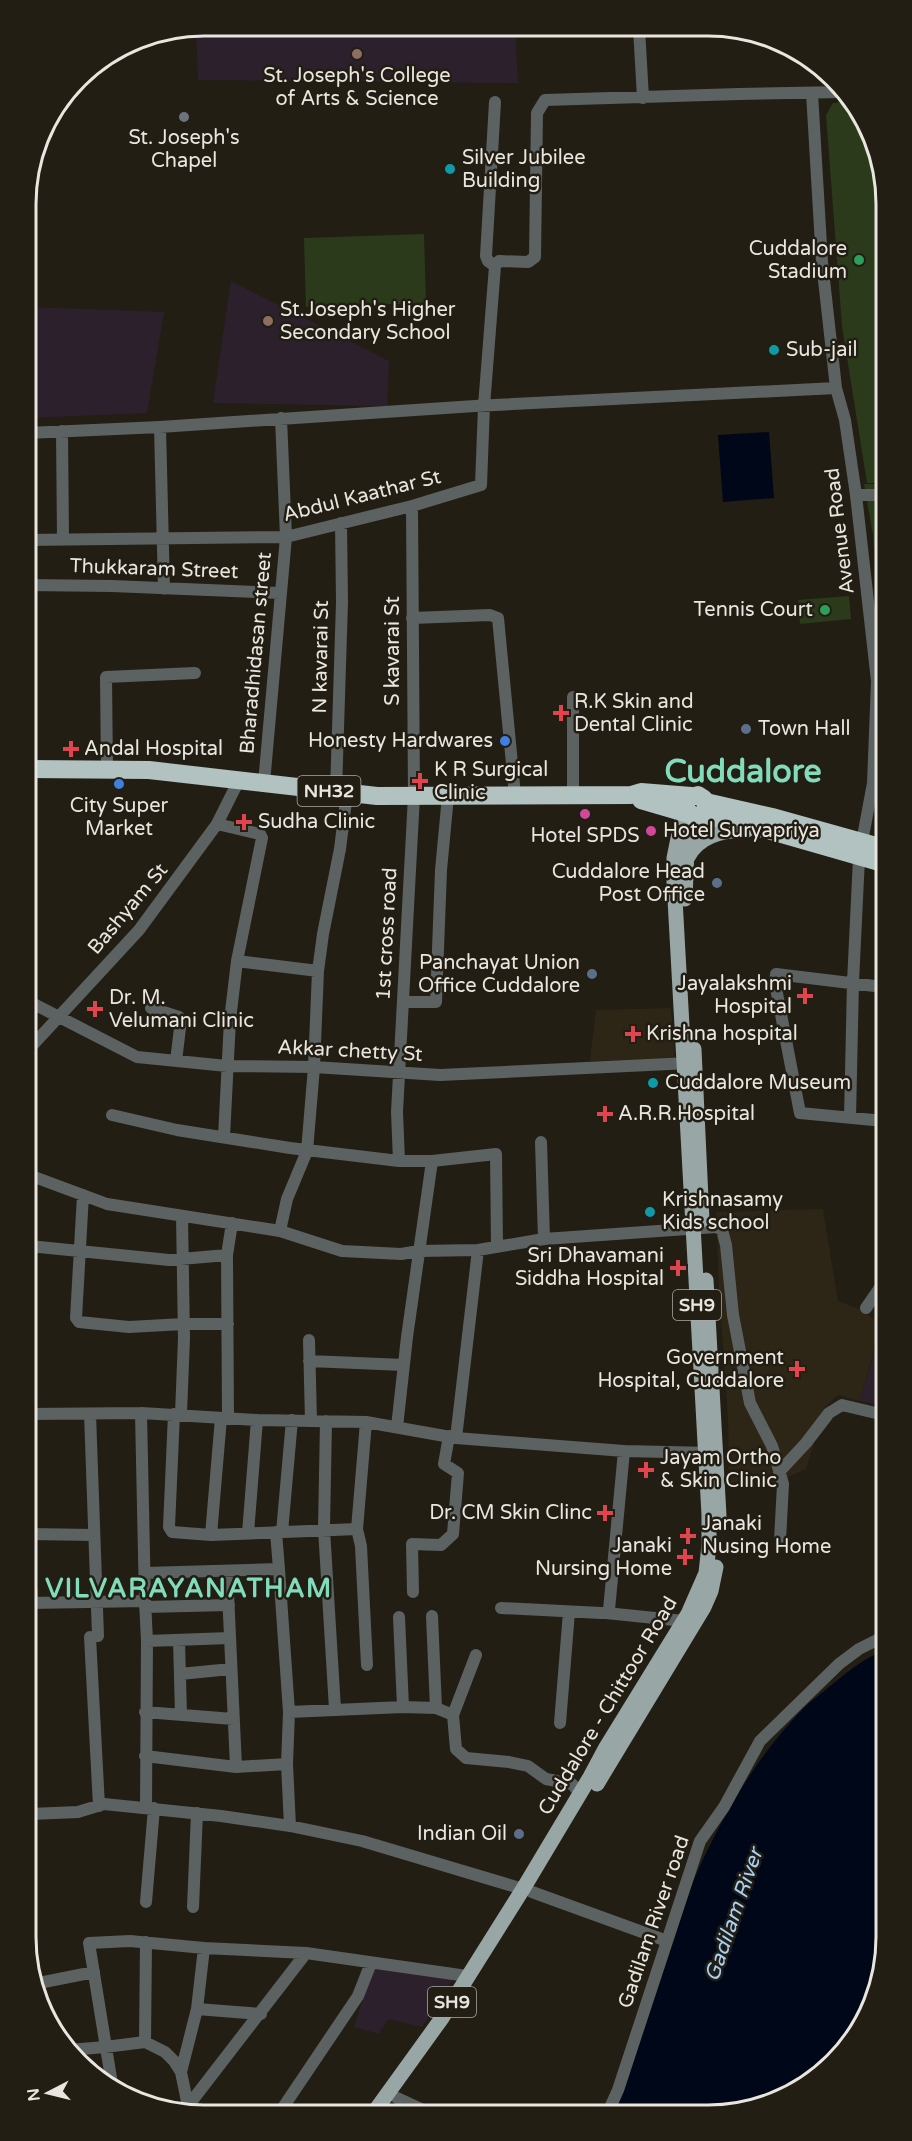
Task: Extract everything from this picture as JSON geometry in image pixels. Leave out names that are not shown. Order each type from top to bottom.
[{"type":"highway","name":"NH32","points":[[36,769],[149,770],[341,793],[414,796],[631,795],[642,792],[768,830],[860,850],[876,849]]},
{"type":"highway","name":"NH32","points":[[631,795],[662,806],[772,817],[860,850],[876,859]]},
{"type":"main road","points":[[662,806],[673,821],[680,860],[699,843],[713,835],[729,830],[768,830]]},
{"type":"main road","name":"Cuddalore - Chittoor Road","points":[[392,2105],[444,2030],[689,1622],[706,1573],[709,1545],[711,1453],[680,860],[693,808]]},
{"type":"main road","name":"Cuddalore - Chittoor Road","points":[[379,2105],[442,2018],[467,1976],[531,1885],[605,1749],[689,1622]]},
{"type":"street","points":[[639,36],[643,98]]},
{"type":"street","points":[[484,406],[495,266],[499,261],[528,262],[535,257],[537,113],[545,100],[739,93],[833,92]]},
{"type":"street","name":"Avenue Road","points":[[812,93],[822,262],[836,388],[845,420],[856,495],[876,672]]},
{"type":"street","points":[[495,102],[486,256],[488,261],[495,266]]},
{"type":"street","points":[[36,432],[836,388]]},
{"type":"street","name":"Abdul Kaathar St","points":[[36,540],[286,537],[412,506],[481,485],[484,406]]},
{"type":"street","name":"Bharadhidasan street","points":[[264,783],[286,537],[281,418]]},
{"type":"street","points":[[160,427],[164,589]]},
{"type":"street","points":[[62,431],[63,539]]},
{"type":"street","points":[[856,495],[876,495]]},
{"type":"street","name":"S kavarai St","points":[[412,506],[414,796]]},
{"type":"street","name":"N kavarai St","points":[[280,1231],[287,1199],[307,1150],[314,1067],[318,971],[340,849],[341,523]]},
{"type":"street","name":"Thukkaram Street","points":[[36,585],[280,593]]},
{"type":"street","points":[[412,618],[490,615],[498,618],[515,795]]},
{"type":"street","points":[[107,770],[106,676],[195,672]]},
{"type":"street","points":[[573,697],[573,794]]},
{"type":"street","name":"Avenue Road","points":[[850,1119],[853,982],[860,850],[873,783],[876,706]]},
{"type":"street","name":"Bashyam St","points":[[36,1041],[139,930],[217,824],[238,780]]},
{"type":"street","name":"1st cross road","points":[[399,1161],[397,1112],[414,796]]},
{"type":"street","points":[[403,1002],[436,1002],[441,870],[448,796]]},
{"type":"street","points":[[217,824],[260,834],[262,838],[237,961],[227,1066],[224,1137]]},
{"type":"street","points":[[237,961],[318,971]]},
{"type":"street","points":[[876,986],[780,974],[776,974],[775,983],[800,1113],[876,1121]]},
{"type":"street","name":"Akkar chetty St","points":[[36,1005],[137,1058],[227,1066],[314,1067],[440,1074],[689,1063]]},
{"type":"street","points":[[151,1008],[179,1017],[181,1020],[176,1061]]},
{"type":"street","points":[[112,1115],[156,1126],[224,1137],[399,1161],[432,1161],[496,1154],[497,1246]]},
{"type":"street","points":[[541,1142],[544,1239]]},
{"type":"street","points":[[397,1427],[432,1161]]},
{"type":"street","points":[[36,1178],[107,1204],[280,1231],[342,1251],[400,1254],[419,1251],[477,1250],[544,1239],[716,1227],[722,1230],[726,1245],[733,1315],[750,1403],[772,1446],[783,1484],[780,1540]]},
{"type":"street","points":[[83,1195],[76,1318],[79,1322],[129,1327],[228,1324]]},
{"type":"street","points":[[182,1216],[183,1324],[169,1527],[177,1534],[212,1535],[357,1529]]},
{"type":"street","points":[[212,1535],[225,1418],[228,1324],[227,1255],[232,1223]]},
{"type":"street","points":[[36,1247],[169,1260],[227,1255]]},
{"type":"street","points":[[413,1592],[412,1544],[441,1545],[453,1534],[458,1473],[444,1464],[452,1437],[477,1250]]},
{"type":"street","points":[[866,1308],[876,1294]]},
{"type":"street","points":[[309,1340],[311,1421]]},
{"type":"street","points":[[309,1361],[404,1365]]},
{"type":"street","points":[[779,1472],[806,1443],[829,1413],[842,1405],[876,1413]]},
{"type":"street","points":[[36,1414],[141,1413],[257,1420],[366,1422],[452,1437],[624,1451],[711,1453]]},
{"type":"street","points":[[141,1413],[147,1641],[146,1756],[150,1808],[146,1902]]},
{"type":"street","points":[[90,1414],[99,1806]]},
{"type":"street","points":[[248,1533],[257,1420]]},
{"type":"street","points":[[291,1826],[287,1764],[289,1712],[279,1569],[279,1532],[292,1420]]},
{"type":"street","points":[[326,1421],[324,1529],[335,1709]]},
{"type":"street","points":[[366,1422],[357,1529],[361,1546],[367,1665]]},
{"type":"street","points":[[606,1613],[611,1604],[624,1451]]},
{"type":"street","points":[[36,1534],[93,1535]]},
{"type":"street","points":[[145,1573],[279,1569]]},
{"type":"street","points":[[227,1571],[236,1767]]},
{"type":"street","points":[[36,1603],[95,1601],[229,1605]]},
{"type":"street","points":[[501,1608],[606,1613],[689,1622]]},
{"type":"street","points":[[560,1723],[568,1612]]},
{"type":"street","points":[[432,1616],[436,1708]]},
{"type":"street","points":[[399,1617],[403,1707]]},
{"type":"street","points":[[147,1641],[230,1638]]},
{"type":"street","points":[[179,1640],[181,1715]]},
{"type":"street","name":"Gadilam River road","points":[[611,2105],[700,1841],[724,1808],[760,1741],[838,1664],[876,1640]]},
{"type":"street","points":[[476,1655],[453,1715],[456,1749],[466,1758],[528,1766],[546,1779],[572,1784],[580,1793]]},
{"type":"street","points":[[180,1674],[231,1669]]},
{"type":"street","points":[[289,1712],[403,1707],[436,1708],[453,1715]]},
{"type":"street","points":[[145,1712],[233,1719]]},
{"type":"street","points":[[146,1756],[236,1767],[287,1764]]},
{"type":"street","points":[[36,1814],[78,1812],[104,1804],[197,1813],[291,1826],[362,1841],[531,1885],[667,1941]]},
{"type":"street","points":[[193,1907],[197,1813]]},
{"type":"street","points":[[110,2076],[89,1943],[130,1941],[204,1948],[306,1953],[467,1976]]},
{"type":"street","points":[[145,2042],[146,1942]]},
{"type":"street","points":[[181,2072],[197,2008],[204,1948]]},
{"type":"street","points":[[192,2104],[306,1953]]},
{"type":"street","points":[[285,2105],[358,1996],[371,1963]]},
{"type":"street","points":[[43,1982],[94,1972]]},
{"type":"street","points":[[197,2008],[261,2014]]},
{"type":"street","points":[[80,2049],[145,2042],[165,2052],[181,2072],[188,2104]]},
{"type":"street","points":[[397,2098],[412,2105]]},
{"type":"shaded area","name":"St. Joseph's College of Arts & Science","points":[[196,36],[515,36],[518,83],[198,80]]},
{"type":"shaded area","name":"St.Joseph's Higher Secondary School","points":[[231,281],[389,361],[387,406],[213,403]]},
{"type":"shaded area","points":[[36,307],[164,312],[147,413],[36,418]]},
{"type":"shaded area","name":"Krishna hospital","points":[[671,1008],[675,1059],[590,1061],[596,1010]]},
{"type":"shaded area","name":"Government Hospital, Cuddalore","points":[[823,1209],[838,1301],[862,1310],[876,1321],[876,1343],[860,1401],[838,1395],[825,1407],[806,1469],[771,1485],[729,1487],[728,1418],[716,1212]]},
{"type":"shaded area","points":[[876,1346],[876,1404],[860,1401]]},
{"type":"shaded area","points":[[375,1962],[457,1973],[422,2027],[388,2019],[379,2034],[354,2027]]},
{"type":"green space","name":"Cuddalore Stadium","points":[[841,102],[853,120],[863,140],[875,182],[876,483],[867,483],[842,326],[826,115],[833,103]]},
{"type":"green space","points":[[424,234],[426,303],[306,307],[304,238]]},
{"type":"green space","points":[[864,484],[876,484],[876,584],[873,535]]},
{"type":"green space","name":"Tennis Court","points":[[849,596],[851,619],[800,624],[798,600]]},
{"type":"water","points":[[769,432],[774,498],[723,502],[718,435]]},
{"type":"water","name":"Gadilam River","points":[[876,1654],[876,1948],[870,1980],[853,2021],[834,2048],[819,2063],[801,2077],[772,2092],[730,2104],[615,2105],[665,1952],[709,1848],[735,1799],[766,1753],[804,1708],[855,1666]]},
{"type":"place","name":"St. Joseph's College of Arts & Science","points":[[357,54]]},
{"type":"place","name":"St. Joseph's Chapel","points":[[184,117]]},
{"type":"place","name":"Silver Jubilee Building","points":[[450,169]]},
{"type":"place","name":"Cuddalore Stadium","points":[[859,260]]},
{"type":"place","name":"St.Joseph's Higher Secondary School","points":[[268,321]]},
{"type":"place","name":"Sub-jail","points":[[774,350]]},
{"type":"place","name":"Tennis Court","points":[[825,610]]},
{"type":"place","name":"R.K Skin and Dental Clinic","points":[[561,713]]},
{"type":"place","name":"Town Hall","points":[[746,729]]},
{"type":"place","name":"Honesty Hardwares","points":[[505,741]]},
{"type":"place","name":"Andal Hospital","points":[[71,749]]},
{"type":"place","name":"K R Surgical Clinic","points":[[420,781]]},
{"type":"place","name":"City Super Market","points":[[119,784]]},
{"type":"place","name":"Hotel SPDS","points":[[585,814]]},
{"type":"place","name":"Sudha Clinic","points":[[244,822]]},
{"type":"place","name":"Hotel Suryapriya","points":[[651,831]]},
{"type":"place","name":"Cuddalore Head Post Office","points":[[717,883]]},
{"type":"place","name":"Panchayat Union Office Cuddalore","points":[[592,974]]},
{"type":"place","name":"Jayalakshmi Hospital","points":[[805,996]]},
{"type":"place","name":"Dr. M. Velumani Clinic","points":[[95,1009]]},
{"type":"place","name":"Krishna hospital","points":[[633,1034]]},
{"type":"place","name":"Cuddalore Museum","points":[[653,1083]]},
{"type":"place","name":"A.R.R.Hospital","points":[[605,1114]]},
{"type":"place","name":"Krishnasamy Kids school","points":[[650,1212]]},
{"type":"place","name":"Sri Dhavamani Siddha Hospital","points":[[678,1268]]},
{"type":"place","name":"Government Hospital, Cuddalore","points":[[797,1369]]},
{"type":"place","name":"Jayam Ortho & Skin Clinic","points":[[646,1470]]},
{"type":"place","name":"Dr. CM Skin Clinc","points":[[605,1513]]},
{"type":"place","name":"Janaki Nusing Home","points":[[688,1536]]},
{"type":"place","name":"Janaki Nursing Home","points":[[685,1557]]},
{"type":"place","name":"Indian Oil","points":[[519,1834]]},
{"type":"district","name":"Cuddalore","points":[[743,772]]},
{"type":"district","name":"VILVARAYANATHAM","points":[[189,1588]]}]
